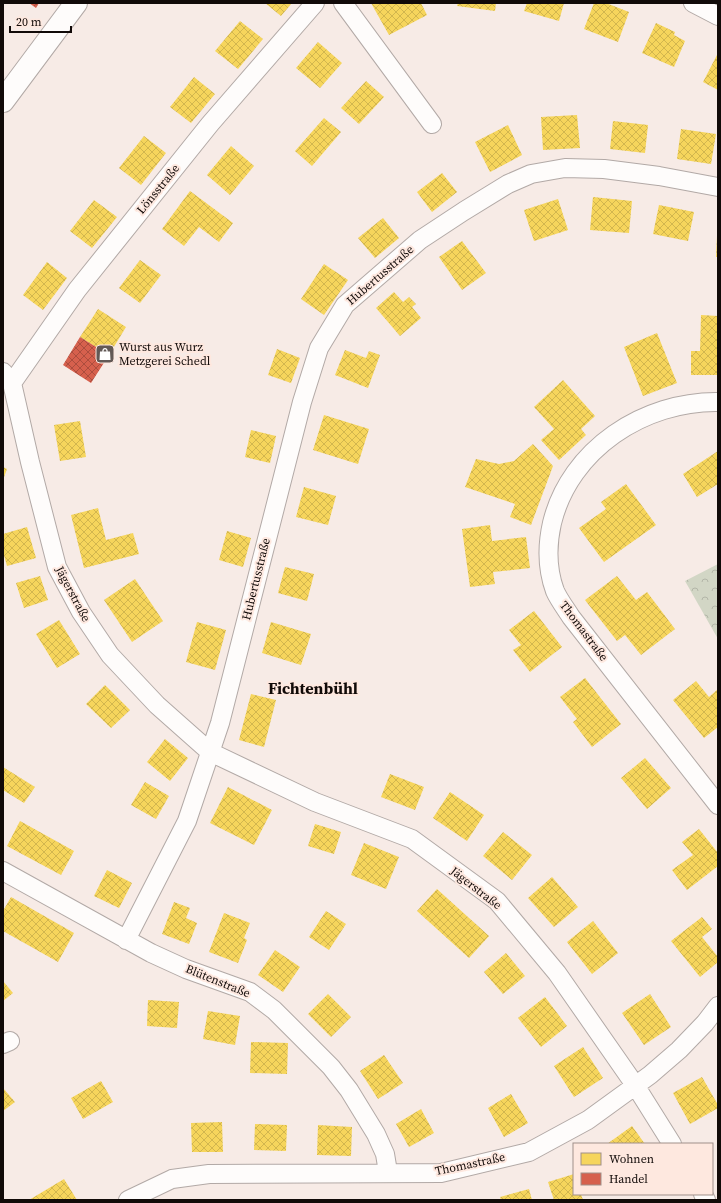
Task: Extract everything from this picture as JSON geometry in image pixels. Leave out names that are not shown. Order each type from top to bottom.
[{"type":"main road","points":[[3,101],[76,3]]},
{"type":"street","name":"Lönsstraße","points":[[7,378],[210,124],[315,3]]},
{"type":"street","points":[[343,3],[432,124]]},
{"type":"street","points":[[693,3],[718,16]]},
{"type":"street","name":"Hubertusstraße","points":[[210,752],[220,723],[302,402],[319,348],[345,305],[420,240],[464,210],[508,184],[531,174],[565,168],[604,169],[718,186]]},
{"type":"street","name":"Jägerstraße","points":[[7,378],[57,567],[80,612],[110,655],[157,705],[210,752],[315,802],[412,840],[497,901],[557,973],[635,1085],[671,1143]]},
{"type":"street","name":"Thomastraße","points":[[718,402],[705,402],[652,415],[631,424],[609,437],[593,450],[567,483],[556,508],[549,537],[548,564],[556,592],[571,617],[718,805]]},
{"type":"street","points":[[126,940],[187,821],[210,752]]},
{"type":"street","name":"Blütenstraße","points":[[3,871],[126,940],[186,969],[250,992],[274,1010],[331,1067],[349,1090],[376,1134],[385,1154],[388,1172]]},
{"type":"street","name":"Thomastraße","points":[[128,1200],[172,1179],[209,1174],[388,1172],[441,1173],[529,1152],[588,1120],[635,1085],[679,1050],[705,1023],[718,1006]]},
{"type":"green space","points":[[718,564],[718,639],[685,581]]},
{"type":"building: Wohnen","points":[[265,3],[292,3],[281,16]]},
{"type":"building: Wohnen","points":[[371,3],[421,3],[427,15],[389,35]]},
{"type":"building: Wohnen","points":[[458,3],[496,3],[495,11],[457,6]]},
{"type":"building: Wohnen","points":[[527,3],[564,3],[559,21],[524,11]]},
{"type":"building: Wohnen","points":[[594,3],[606,3],[629,12],[618,42],[584,29]]},
{"type":"building: Wohnen","points":[[240,21],[263,39],[238,69],[215,51]]},
{"type":"building: Wohnen","points":[[656,23],[675,32],[674,35],[685,41],[674,67],[642,53]]},
{"type":"building: Wohnen","points":[[318,42],[342,63],[320,88],[296,68]]},
{"type":"building: Wohnen","points":[[718,53],[718,90],[703,82]]},
{"type":"building: Wohnen","points":[[194,77],[215,94],[191,123],[170,107]]},
{"type":"building: Wohnen","points":[[366,81],[384,97],[359,124],[341,108]]},
{"type":"building: Wohnen","points":[[577,115],[580,148],[543,150],[541,117]]},
{"type":"building: Wohnen","points":[[324,118],[341,132],[312,166],[295,151]]},
{"type":"building: Wohnen","points":[[613,121],[648,125],[645,153],[610,149]]},
{"type":"building: Wohnen","points":[[508,125],[522,155],[490,172],[475,142]]},
{"type":"building: Wohnen","points":[[681,129],[716,134],[711,164],[677,159]]},
{"type":"building: Wohnen","points":[[144,136],[166,153],[141,185],[119,168]]},
{"type":"building: Wohnen","points":[[231,146],[254,166],[230,195],[207,175]]},
{"type":"building: Wohnen","points":[[442,173],[457,192],[432,212],[417,192]]},
{"type":"building: Wohnen","points":[[190,191],[233,223],[219,242],[199,227],[184,246],[162,229]]},
{"type":"building: Wohnen","points":[[593,197],[632,201],[629,233],[590,230]]},
{"type":"building: Wohnen","points":[[558,199],[568,230],[534,241],[524,210]]},
{"type":"building: Wohnen","points":[[94,200],[117,217],[92,248],[70,231]]},
{"type":"building: Wohnen","points":[[659,205],[694,212],[688,241],[653,234]]},
{"type":"building: Wohnen","points":[[383,218],[399,238],[375,258],[358,238]]},
{"type":"building: Wohnen","points":[[717,236],[718,257],[716,257]]},
{"type":"building: Wohnen","points":[[462,241],[486,273],[462,290],[439,257]]},
{"type":"building: Wohnen","points":[[140,260],[161,275],[140,303],[119,288]]},
{"type":"building: Wohnen","points":[[47,262],[67,278],[43,310],[23,295]]},
{"type":"building: Wohnen","points":[[324,264],[348,280],[324,315],[301,299]]},
{"type":"building: Wohnen","points":[[394,292],[403,302],[409,297],[416,304],[412,307],[421,318],[400,336],[376,308]]},
{"type":"building: Wohnen","points":[[98,309],[126,327],[109,355],[80,337]]},
{"type":"building: Wohnen","points":[[701,315],[718,316],[718,375],[691,375],[691,351],[700,351]]},
{"type":"building: Wohnen","points":[[657,333],[677,383],[643,396],[624,347]]},
{"type":"building: Wohnen","points":[[277,349],[300,358],[291,383],[268,375]]},
{"type":"building: Wohnen","points":[[345,350],[366,358],[369,351],[380,355],[368,388],[335,375]]},
{"type":"building: Wohnen","points":[[563,380],[595,416],[581,429],[586,435],[559,460],[541,440],[554,429],[534,407]]},
{"type":"building: Wohnen","points":[[324,415],[369,429],[358,464],[313,450]]},
{"type":"building: Wohnen","points":[[80,421],[86,457],[60,461],[54,425]]},
{"type":"building: Wohnen","points":[[251,430],[276,436],[270,463],[245,457]]},
{"type":"building: Wohnen","points":[[533,444],[553,466],[531,525],[510,517],[515,504],[465,487],[476,459],[499,464],[514,461]]},
{"type":"building: Wohnen","points":[[718,451],[718,484],[697,497],[683,474]]},
{"type":"building: Wohnen","points":[[3,467],[7,469],[3,480]]},
{"type":"building: Wohnen","points":[[626,484],[656,525],[604,562],[579,528],[606,509],[601,502]]},
{"type":"building: Wohnen","points":[[304,487],[336,496],[328,525],[296,517]]},
{"type":"building: Wohnen","points":[[98,508],[106,540],[133,533],[139,554],[84,568],[71,515]]},
{"type":"building: Wohnen","points":[[490,525],[492,541],[526,537],[530,568],[493,572],[495,584],[470,587],[462,529]]},
{"type":"building: Wohnen","points":[[27,527],[36,558],[7,566],[3,552],[3,534]]},
{"type":"building: Wohnen","points":[[227,531],[251,538],[243,567],[219,560]]},
{"type":"building: Wohnen","points":[[285,567],[314,574],[307,601],[278,593]]},
{"type":"building: Wohnen","points":[[40,576],[48,600],[24,608],[16,583]]},
{"type":"building: Wohnen","points":[[617,576],[636,600],[647,592],[675,629],[641,655],[625,635],[617,641],[585,600]]},
{"type":"building: Wohnen","points":[[135,579],[163,621],[132,642],[104,600]]},
{"type":"building: Wohnen","points":[[534,611],[562,647],[530,672],[513,650],[521,645],[509,630]]},
{"type":"building: Wohnen","points":[[59,620],[80,654],[57,668],[36,634]]},
{"type":"building: Wohnen","points":[[197,622],[226,630],[215,670],[186,662]]},
{"type":"building: Wohnen","points":[[271,622],[311,634],[301,665],[262,653]]},
{"type":"building: Wohnen","points":[[585,678],[621,724],[592,747],[573,722],[577,719],[560,697]]},
{"type":"building: Wohnen","points":[[696,681],[709,697],[718,689],[718,727],[704,738],[673,700]]},
{"type":"building: Wohnen","points":[[105,685],[130,710],[111,728],[86,704]]},
{"type":"building: Wohnen","points":[[251,694],[276,700],[264,747],[239,740]]},
{"type":"building: Wohnen","points":[[165,739],[188,758],[170,781],[147,762]]},
{"type":"building: Wohnen","points":[[645,758],[671,788],[647,809],[621,778]]},
{"type":"building: Wohnen","points":[[3,767],[35,787],[24,803],[3,790]]},
{"type":"building: Wohnen","points":[[390,774],[424,787],[415,810],[381,797]]},
{"type":"building: Wohnen","points":[[145,782],[169,796],[156,819],[131,805]]},
{"type":"building: Wohnen","points":[[228,787],[272,810],[254,845],[210,823]]},
{"type":"building: Wohnen","points":[[450,792],[484,815],[467,841],[433,818]]},
{"type":"building: Wohnen","points":[[20,821],[74,851],[61,875],[7,846]]},
{"type":"building: Wohnen","points":[[315,824],[341,832],[334,854],[308,846]]},
{"type":"building: Wohnen","points":[[699,829],[718,853],[718,866],[687,890],[672,870],[693,855],[682,842]]},
{"type":"building: Wohnen","points":[[503,832],[532,855],[512,880],[483,856]]},
{"type":"building: Wohnen","points":[[364,843],[399,857],[386,889],[351,875]]},
{"type":"building: Wohnen","points":[[107,870],[132,883],[119,908],[94,896]]},
{"type":"building: Wohnen","points":[[552,877],[578,907],[554,927],[528,898]]},
{"type":"building: Wohnen","points":[[437,889],[489,936],[469,958],[417,911]]},
{"type":"building: Wohnen","points":[[11,897],[74,933],[58,962],[3,931],[3,911]]},
{"type":"building: Wohnen","points":[[174,902],[190,908],[186,918],[197,923],[189,944],[162,934]]},
{"type":"building: Wohnen","points":[[326,911],[346,924],[329,950],[309,937]]},
{"type":"building: Wohnen","points":[[224,913],[250,923],[244,938],[247,940],[238,963],[209,952]]},
{"type":"building: Wohnen","points":[[702,917],[712,929],[702,937],[718,957],[718,962],[700,977],[671,941]]},
{"type":"building: Wohnen","points":[[593,921],[618,953],[592,974],[567,942]]},
{"type":"building: Wohnen","points":[[275,950],[300,967],[283,992],[258,975]]},
{"type":"building: Wohnen","points":[[506,953],[525,976],[503,994],[484,972]]},
{"type":"building: Wohnen","points":[[3,981],[13,993],[3,1001]]},
{"type":"building: Wohnen","points":[[328,994],[351,1017],[331,1037],[308,1014]]},
{"type":"building: Wohnen","points":[[650,994],[671,1027],[644,1045],[622,1013]]},
{"type":"building: Wohnen","points":[[545,997],[567,1026],[541,1047],[518,1018]]},
{"type":"building: Wohnen","points":[[148,1000],[179,1002],[177,1028],[147,1026]]},
{"type":"building: Wohnen","points":[[208,1011],[240,1016],[235,1045],[203,1039]]},
{"type":"building: Wohnen","points":[[251,1042],[288,1043],[287,1074],[250,1073]]},
{"type":"building: Wohnen","points":[[583,1047],[603,1078],[574,1097],[554,1066]]},
{"type":"building: Wohnen","points":[[384,1055],[403,1083],[378,1099],[360,1071]]},
{"type":"building: Wohnen","points":[[702,1077],[718,1105],[718,1108],[690,1124],[673,1093]]},
{"type":"building: Wohnen","points":[[101,1081],[113,1102],[83,1119],[71,1098]]},
{"type":"building: Wohnen","points":[[3,1088],[15,1102],[3,1111]]},
{"type":"building: Wohnen","points":[[511,1094],[528,1123],[504,1137],[488,1108]]},
{"type":"building: Wohnen","points":[[421,1109],[434,1133],[409,1147],[396,1124]]},
{"type":"building: Wohnen","points":[[222,1122],[223,1152],[192,1152],[191,1123]]},
{"type":"building: Wohnen","points":[[255,1124],[287,1125],[286,1151],[254,1150]]},
{"type":"building: Wohnen","points":[[318,1125],[352,1127],[351,1156],[317,1155]]},
{"type":"building: Wohnen","points":[[632,1126],[644,1143],[608,1143]]},
{"type":"building: Wohnen","points":[[573,1174],[573,1195],[581,1195],[583,1200],[554,1200],[548,1182]]},
{"type":"building: Wohnen","points":[[64,1179],[77,1200],[29,1200]]},
{"type":"building: Wohnen","points":[[529,1189],[532,1200],[501,1200],[500,1197]]},
{"type":"building: Handel","points":[[29,3],[39,3],[36,8]]},
{"type":"building: Handel","points":[[80,337],[109,355],[91,383],[63,365]]},
{"type":"place","name":"Wurst aus Wurz Metzgerei Schedl","points":[[105,354]]},
{"type":"district","name":"Fichtenbühl","points":[[313,688]]}]
